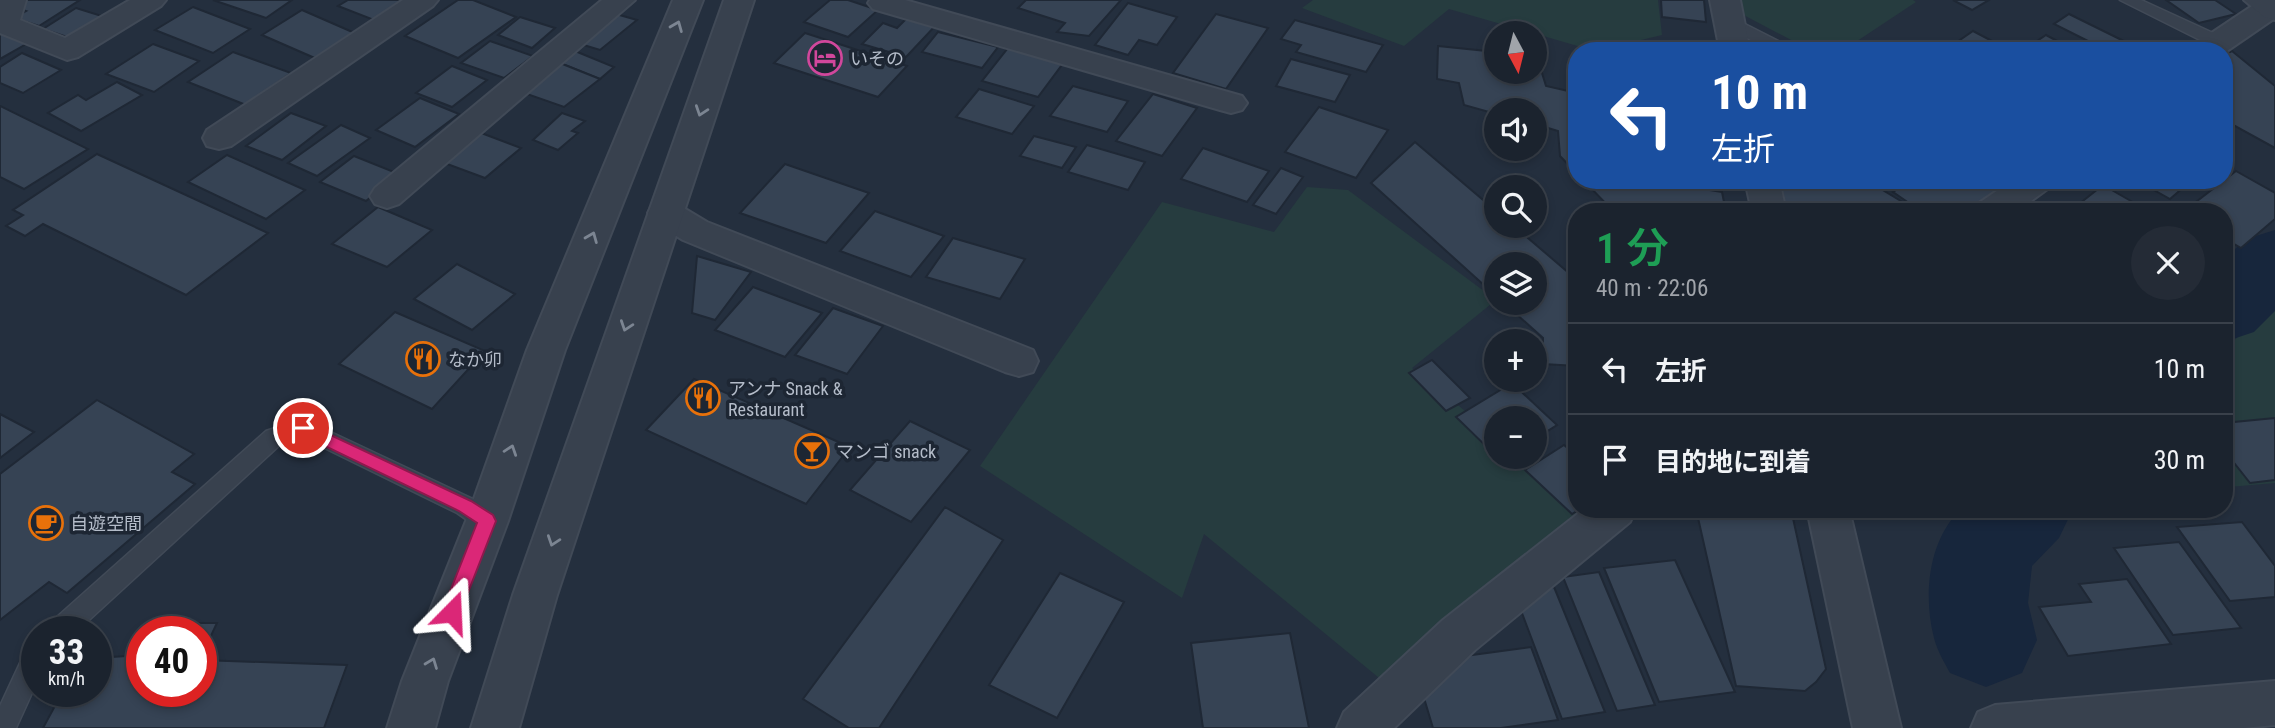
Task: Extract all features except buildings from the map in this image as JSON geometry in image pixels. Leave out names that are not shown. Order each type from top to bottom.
[{"type":"street","points":[[11,0],[4,24],[68,50],[151,0]]},
{"type":"street","points":[[219,138],[423,0]]},
{"type":"street","points":[[387,196],[620,0]]},
{"type":"street","points":[[411,728],[425,681],[487,521],[546,350],[688,0]]},
{"type":"street","points":[[495,728],[535,595],[739,0]]},
{"type":"street","points":[[881,1],[1231,103]]},
{"type":"street","points":[[2218,42],[2270,5]]},
{"type":"street","points":[[1727,11],[1733,42]]},
{"type":"street","points":[[2003,203],[2022,189]]},
{"type":"street","points":[[665,213],[695,231],[1019,361]]},
{"type":"street","points":[[1361,728],[1459,635],[1604,518]]},
{"type":"street","points":[[1830,518],[1877,728]]},
{"type":"street","points":[[1995,728],[2172,721],[2275,703]]},
{"type":"lane","points":[[2128,0],[2205,42]]},
{"type":"lane","points":[[1727,11],[1771,42]]},
{"type":"lane","points":[[76,616],[275,437],[303,428],[465,506],[487,521]]},
{"type":"lane","points":[[4,728],[21,690]]},
{"type":"green space","points":[[1313,0],[1658,0],[1662,35],[1633,42],[1568,43],[1547,37],[1547,21],[1491,21],[1449,9],[1404,46],[1302,8]]},
{"type":"green space","points":[[1734,0],[1916,2],[1856,42],[1795,42],[1736,11]]},
{"type":"green space","points":[[1307,187],[1348,190],[1484,291],[1484,310],[1412,368],[1484,426],[1484,469],[1538,469],[1568,493],[1568,518],[1571,518],[1384,682],[1204,534],[1182,598],[980,466],[1162,202],[1274,232]]},
{"type":"green space","points":[[2275,305],[2275,483],[2233,487],[2233,341]]},
{"type":"waterway","points":[[2233,301],[2275,260]]},
{"type":"waterway","points":[[1986,640],[1978,603],[1984,550],[2016,518]]},
{"type":"place","name":"いその","points":[[825,58]]},
{"type":"place","name":"なか卯","points":[[423,359]]},
{"type":"place","name":"アンナ Snack & Restaurant","points":[[703,398]]},
{"type":"place","name":"マンゴ snack","points":[[812,451]]},
{"type":"place","name":"自遊空間","points":[[46,523]]},
{"type":"route","points":[[303,428],[465,506],[487,521],[452,612]]}]
